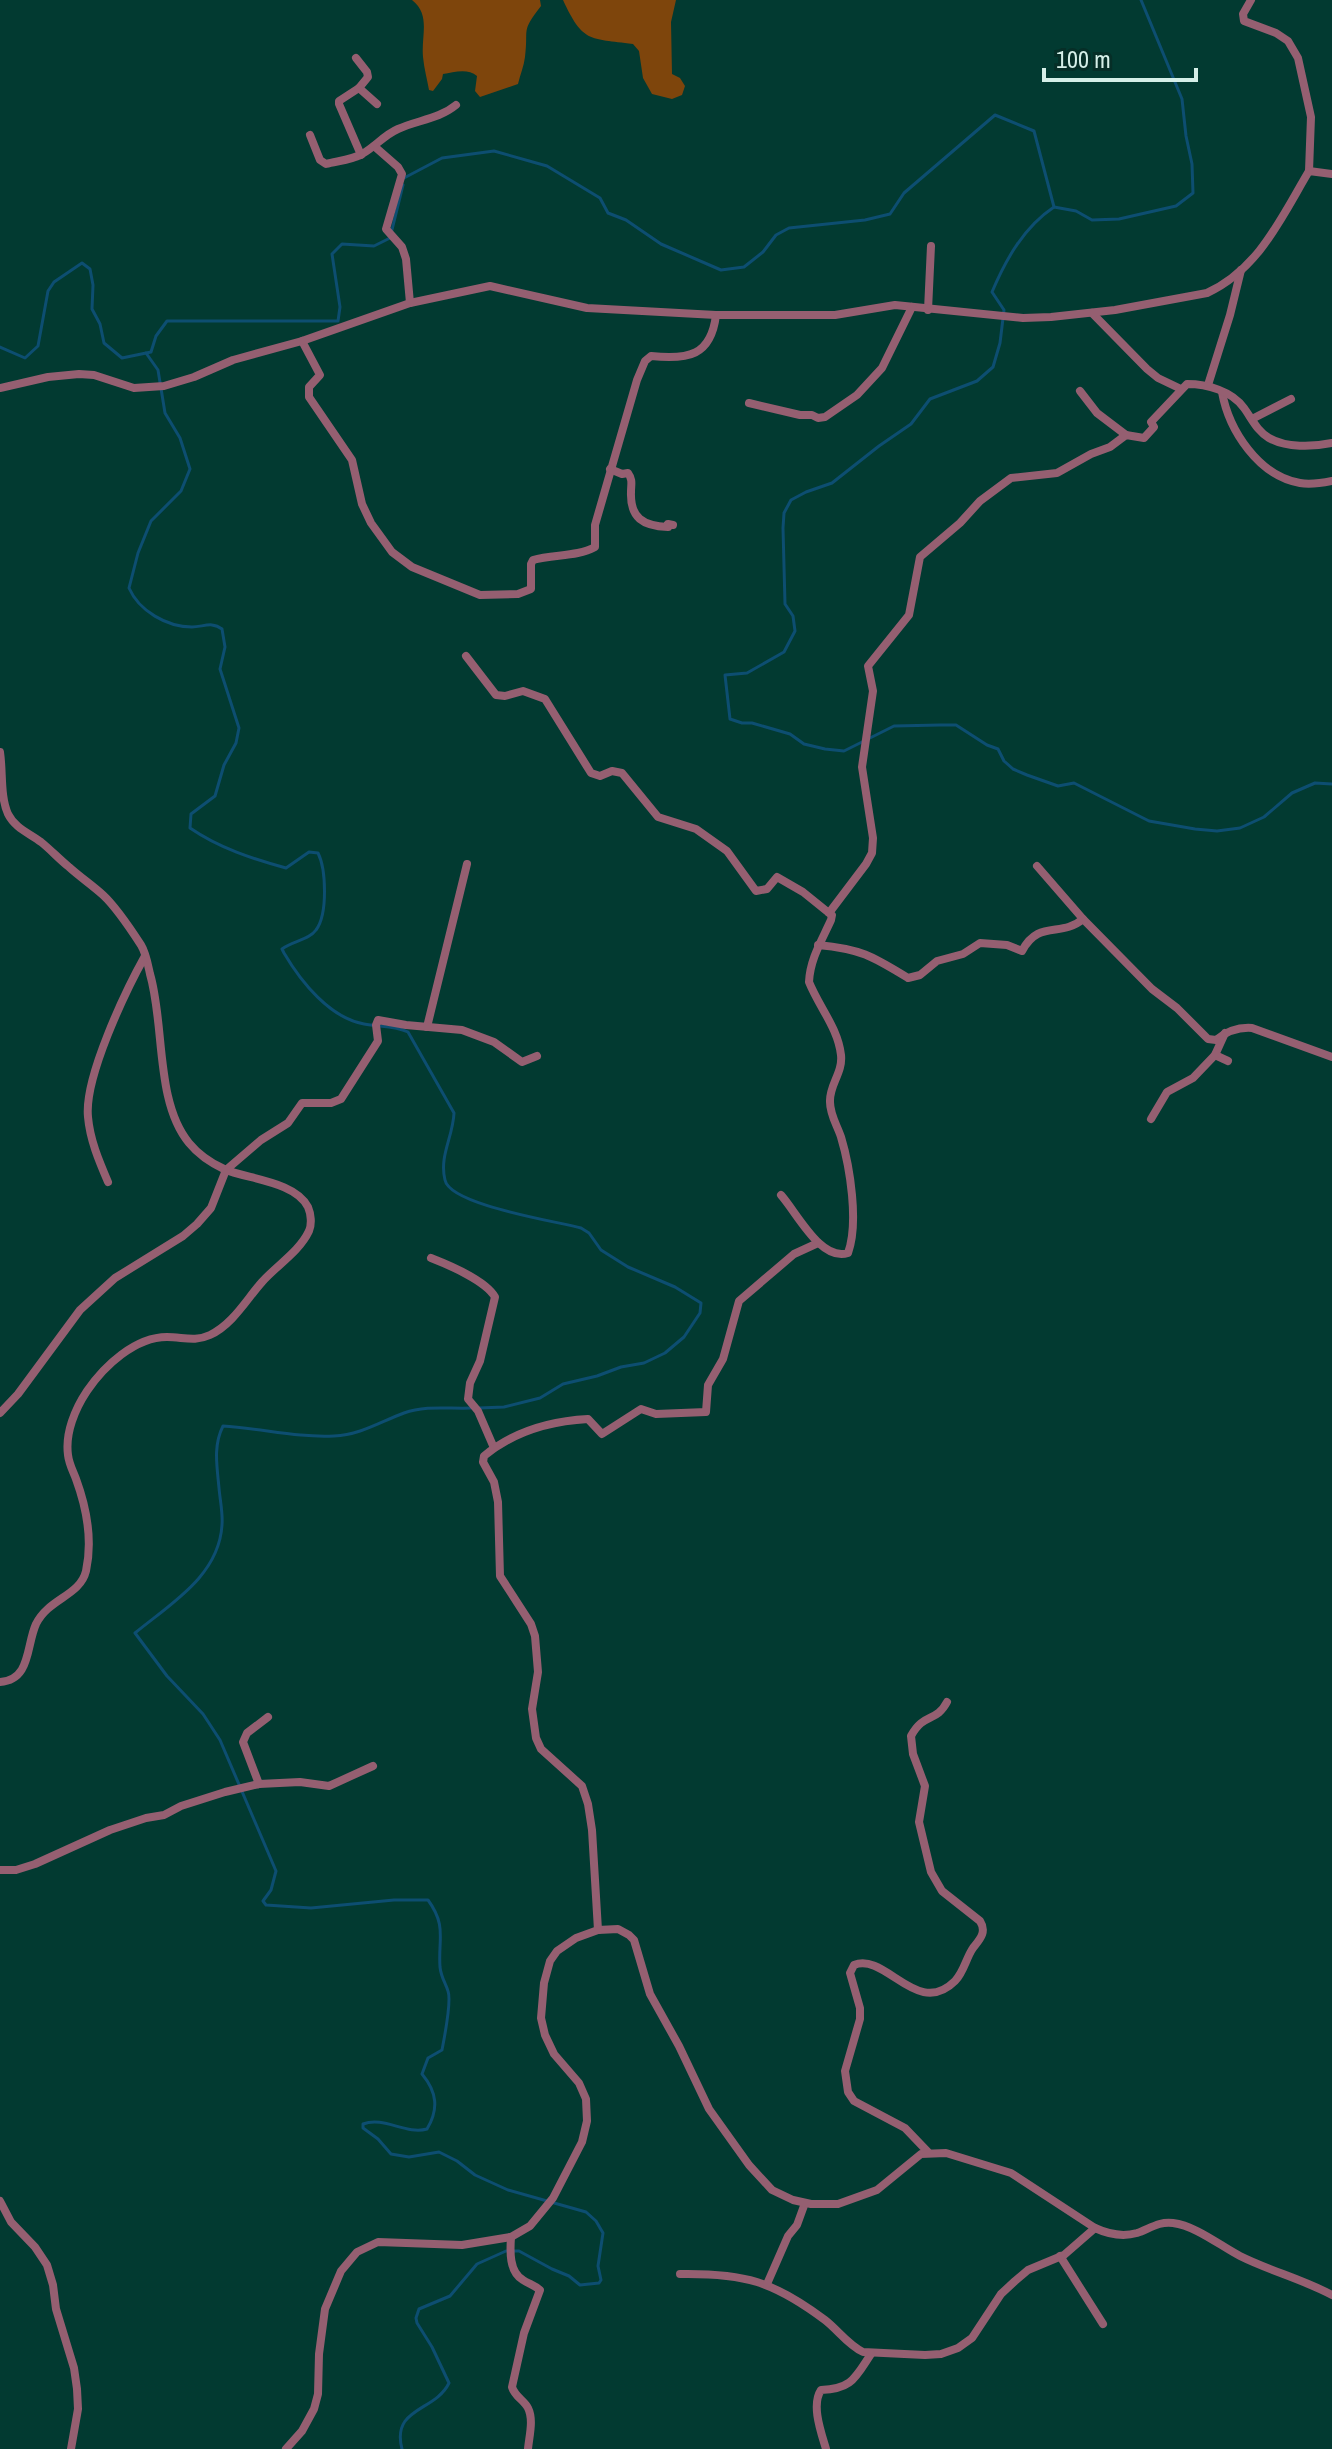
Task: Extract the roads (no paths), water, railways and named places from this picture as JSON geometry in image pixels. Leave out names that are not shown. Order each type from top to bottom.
[{"type":"street","points":[[0,388],[48,377],[79,374],[94,375],[134,388],[164,386],[233,360],[302,341],[432,296],[496,286],[587,308],[716,315],[835,315],[887,305],[1037,318],[1092,313],[1207,293],[1258,254],[1309,171],[1311,117],[1298,58],[1288,41],[1276,33],[1246,23],[1243,16],[1251,0]]},
{"type":"street","points":[[356,58],[368,75],[359,88],[339,104],[361,155]]},
{"type":"street","points":[[359,88],[377,104]]},
{"type":"street","points":[[310,135],[324,164],[361,155],[399,128],[448,112],[456,105]]},
{"type":"street","points":[[374,146],[402,174],[386,229],[402,247],[406,259],[410,303]]},
{"type":"street","points":[[1309,171],[1332,174]]},
{"type":"street","points":[[928,310],[931,246]]},
{"type":"street","points":[[1208,385],[1241,270]]},
{"type":"street","points":[[749,403],[800,415],[825,417],[857,395],[882,368],[912,307]]},
{"type":"street","points":[[1092,313],[1147,369],[1181,389]]},
{"type":"street","points":[[302,341],[319,373],[319,378],[309,387],[309,397],[352,460],[362,504],[371,523],[392,552],[412,567],[480,595],[518,594],[530,591],[533,560],[595,547],[595,526],[610,469],[645,361],[651,356],[672,358],[697,353],[714,329],[716,315]]},
{"type":"street","points":[[1080,391],[1097,413],[1126,435],[1144,438],[1154,427],[1151,422],[1187,384],[1208,385],[1240,403],[1266,436],[1277,441],[1310,446],[1332,443]]},
{"type":"street","points":[[1222,392],[1230,420],[1246,449],[1257,460],[1297,483],[1332,481]]},
{"type":"street","points":[[1252,419],[1291,399]]},
{"type":"street","points":[[829,913],[872,853],[873,838],[862,776],[873,686],[868,666],[909,615],[920,557],[960,523],[980,501],[1008,480],[1057,473],[1110,447],[1126,435]]},
{"type":"street","points":[[610,469],[628,473],[632,479],[631,505],[637,516],[649,525],[673,525]]},
{"type":"street","points":[[466,656],[496,695],[501,697],[523,691],[545,699],[591,773],[600,776],[614,771],[624,775],[658,817],[696,829],[727,851],[756,891],[767,889],[777,877],[803,892],[832,915],[810,968],[809,982],[833,1027],[841,1054],[840,1072],[830,1097],[830,1108],[845,1154],[852,1212],[848,1253],[832,1253],[818,1243],[781,1195]]},
{"type":"street","points":[[0,752],[3,796],[9,817],[104,896],[142,946],[157,1002],[167,1095],[186,1140],[195,1151],[226,1170],[278,1185],[302,1200],[308,1207],[311,1219],[309,1231],[297,1247],[264,1279],[229,1323],[199,1339],[159,1338],[129,1350],[113,1360],[89,1387],[68,1432],[67,1443],[68,1457],[89,1530],[84,1578],[50,1605],[36,1623],[21,1672],[13,1680],[0,1682]]},
{"type":"street","points":[[427,1027],[467,864]]},
{"type":"street","points":[[1037,866],[1083,919],[1152,989],[1189,1019],[1204,1037],[1213,1041],[1242,1027],[1259,1030],[1332,1057]]},
{"type":"street","points":[[818,945],[848,948],[872,955],[908,978],[920,975],[937,961],[963,954],[980,943],[1007,945],[1022,951],[1039,932],[1064,928],[1083,919]]},
{"type":"street","points":[[108,1182],[91,1137],[87,1115],[89,1088],[109,1033],[145,955]]},
{"type":"street","points":[[0,1413],[18,1394],[80,1310],[115,1278],[175,1242],[197,1224],[211,1208],[226,1170],[273,1131],[288,1123],[302,1103],[331,1103],[341,1099],[378,1041],[378,1020],[462,1030],[494,1042],[520,1061],[537,1056]]},
{"type":"street","points":[[1151,1119],[1167,1092],[1193,1078],[1215,1055],[1226,1033]]},
{"type":"street","points":[[1215,1055],[1228,1061]]},
{"type":"street","points":[[598,1930],[588,1804],[582,1786],[541,1749],[536,1738],[532,1709],[538,1663],[535,1636],[531,1624],[500,1576],[498,1502],[494,1482],[483,1459],[494,1448],[525,1431],[556,1422],[588,1419],[602,1434],[641,1409],[656,1414],[706,1412],[708,1385],[723,1359],[739,1301],[794,1254],[818,1243]]},
{"type":"street","points":[[431,1258],[487,1287],[495,1297],[468,1399],[478,1411],[494,1448]]},
{"type":"street","points":[[928,2152],[905,2128],[854,2101],[848,2092],[845,2071],[860,2019],[850,1973],[854,1965],[865,1963],[876,1967],[916,1990],[939,1990],[958,1977],[984,1932],[980,1921],[942,1891],[931,1872],[921,1833],[919,1814],[925,1786],[911,1746],[911,1736],[922,1719],[940,1713],[947,1702]]},
{"type":"street","points":[[259,1784],[243,1742],[247,1733],[268,1717]]},
{"type":"street","points":[[0,1870],[16,1870],[35,1864],[110,1830],[259,1784],[300,1782],[329,1786],[373,1766]]},
{"type":"street","points":[[286,2449],[308,2422],[314,2409],[325,2309],[341,2271],[357,2252],[378,2242],[453,2245],[511,2237],[530,2226],[550,2201],[575,2159],[587,2121],[586,2099],[579,2083],[554,2054],[545,2035],[541,2018],[544,1983],[550,1961],[557,1951],[576,1938],[598,1930],[618,1929],[634,1940],[650,1994],[709,2109],[764,2183],[783,2196],[805,2203],[838,2204],[877,2190],[912,2160],[928,2152],[946,2153],[1011,2173],[1106,2233],[1130,2234],[1163,2223],[1173,2223],[1242,2257],[1304,2280],[1332,2295]]},
{"type":"street","points":[[0,2201],[11,2222],[47,2265],[53,2285],[56,2309],[74,2368],[77,2389],[78,2409],[71,2449]]},
{"type":"street","points":[[767,2284],[805,2203]]},
{"type":"street","points":[[680,2274],[720,2273],[767,2284],[806,2305],[854,2347],[871,2354],[941,2354],[958,2348],[972,2338],[1001,2294],[1028,2270],[1060,2256],[1095,2228]]},
{"type":"street","points":[[511,2237],[510,2254],[518,2277],[540,2290],[524,2333],[512,2387],[528,2409],[531,2431],[528,2449]]},
{"type":"street","points":[[1060,2256],[1103,2324]]},
{"type":"street","points":[[826,2449],[816,2403],[819,2392],[838,2390],[851,2382],[871,2354]]},
{"type":"waterway","points":[[1141,0],[1182,99],[1193,193],[1176,206],[1119,219],[1092,220],[1076,211],[1054,207],[1025,234],[992,292],[1004,310],[993,367],[977,381],[930,399],[911,424],[832,483],[791,500],[784,513],[783,528],[785,604],[793,616],[795,631],[784,652],[747,673],[725,675],[730,719],[790,734],[804,744],[844,751],[894,726],[956,725],[998,749],[1013,769],[1058,786],[1074,783],[1149,821],[1195,829],[1217,831],[1240,828],[1264,817],[1292,793],[1315,783],[1332,784]]},
{"type":"waterway","points":[[404,178],[442,158],[494,151],[547,166],[600,198],[608,213],[626,220],[661,244],[721,270],[744,267],[763,252],[776,235],[789,228],[865,220],[890,214],[904,193],[995,115],[1034,131],[1054,207]]},
{"type":"waterway","points":[[0,347],[25,358],[38,346],[48,291],[54,282],[82,263],[90,269],[92,309],[100,324],[104,343],[122,358],[151,352],[156,336],[167,321],[338,321],[340,307],[332,254],[342,244],[374,246],[390,238],[403,185]]},
{"type":"waterway","points":[[146,353],[158,370],[165,413],[180,438],[190,469],[181,491],[151,521],[129,588],[140,604],[164,621],[192,627],[211,625],[222,629],[225,647],[220,669],[239,728],[215,796],[191,814],[190,828],[236,852],[286,868],[309,852],[318,853],[324,892],[320,923],[309,936],[282,949],[308,987],[328,1007],[351,1020],[408,1032],[454,1113],[444,1163],[445,1180],[451,1189],[483,1204],[581,1228],[589,1233],[601,1250],[628,1267],[675,1287],[701,1303],[700,1313],[684,1337],[665,1353],[644,1363],[563,1384],[540,1398],[504,1407],[479,1408]]},
{"type":"waterway","points":[[402,2449],[400,2435],[408,2417],[434,2400],[449,2383],[417,2323],[419,2309],[450,2296],[477,2264],[506,2251],[519,2251],[569,2276],[580,2285],[599,2283],[603,2233],[586,2212],[508,2190],[475,2175],[439,2152],[409,2157],[391,2154],[363,2128],[363,2124],[379,2122],[411,2130],[427,2129],[435,2108],[431,2087],[422,2074],[428,2058],[442,2050],[449,1996],[441,1971],[440,1925],[434,1909],[428,1900],[311,1908],[266,1905],[263,1901],[271,1890],[276,1871],[220,1740],[203,1714],[167,1676],[135,1633],[190,1587],[212,1559],[219,1543],[222,1511],[216,1456],[223,1426],[306,1436],[334,1436],[361,1431],[412,1411],[471,1408]]}]
